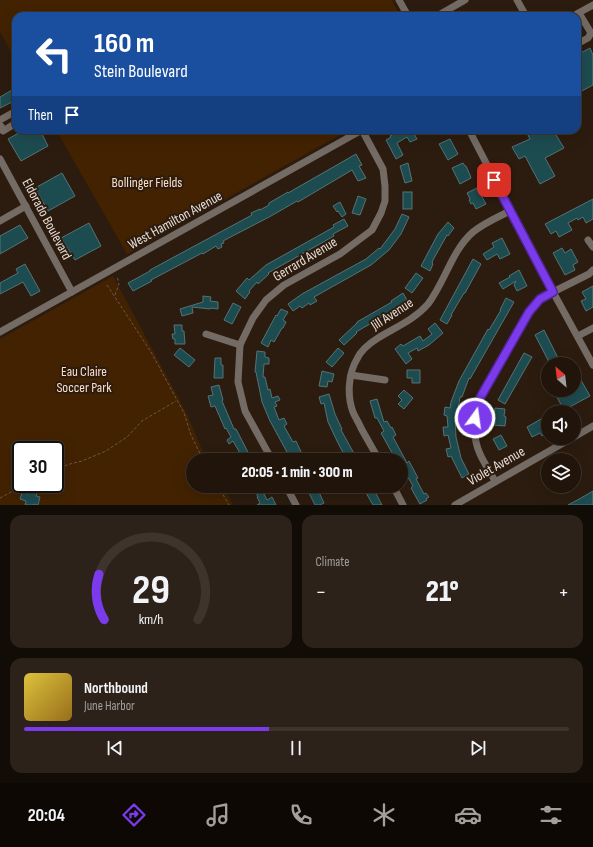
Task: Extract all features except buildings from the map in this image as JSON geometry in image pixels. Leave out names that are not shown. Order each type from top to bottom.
[{"type":"street","points":[[399,0],[406,12]]},
{"type":"street","points":[[443,12],[465,0]]},
{"type":"street","points":[[517,0],[524,12]]},
{"type":"street","points":[[580,12],[593,5]]},
{"type":"street","points":[[581,21],[592,35],[581,42]]},
{"type":"street","points":[[12,114],[0,124],[3,131],[12,126]]},
{"type":"street","name":"West Hamilton Avenue","points":[[0,332],[355,134]]},
{"type":"street","name":"Gerrard Avenue","points":[[268,453],[245,411],[238,382],[240,346],[253,318],[266,300],[284,285],[340,254],[372,230],[381,213],[385,200],[385,186],[383,169],[364,134]]},
{"type":"street","points":[[471,134],[510,211],[593,365]]},
{"type":"street","name":"Eldorado Boulevard","points":[[0,159],[72,292]]},
{"type":"street","points":[[0,221],[26,206]]},
{"type":"street","name":"Jill Avenue","points":[[375,453],[353,412],[349,394],[349,384],[356,359],[367,346],[412,318],[425,308],[434,296],[462,244],[473,232],[510,211]]},
{"type":"street","points":[[588,240],[593,247]]},
{"type":"street","points":[[495,482],[477,446],[475,428],[476,408],[480,398],[529,312],[540,299],[589,274],[593,270]]},
{"type":"street","points":[[578,336],[593,328]]},
{"type":"street","points":[[206,334],[240,346]]},
{"type":"street","points":[[351,375],[385,380]]},
{"type":"street","name":"Violet Avenue","points":[[581,433],[593,426]]},
{"type":"street","name":"Violet Avenue","points":[[455,505],[559,445]]},
{"type":"street","points":[[290,493],[296,505]]},
{"type":"street","points":[[397,493],[403,505]]},
{"type":"path","points":[[115,296],[118,284],[117,276]]},
{"type":"path","points":[[107,285],[151,352],[184,414],[191,435],[200,453]]},
{"type":"path","points":[[64,466],[106,452],[127,437],[142,421],[176,400]]},
{"type":"path","points":[[0,498],[12,492]]},
{"type":"path","points":[[222,493],[230,505]]},
{"type":"green space","points":[[0,0],[392,0],[398,12],[12,12],[12,53],[0,32]]},
{"type":"green space","name":"Bollinger Fields","points":[[58,134],[342,134],[127,254]]},
{"type":"green space","name":"Eau Claire Soccer Park","points":[[113,276],[187,414],[204,453],[186,453],[186,493],[226,493],[233,505],[0,505],[0,339]]},
{"type":"route","points":[[475,418],[476,408],[480,398],[529,312],[540,299],[553,292],[494,180]]}]
